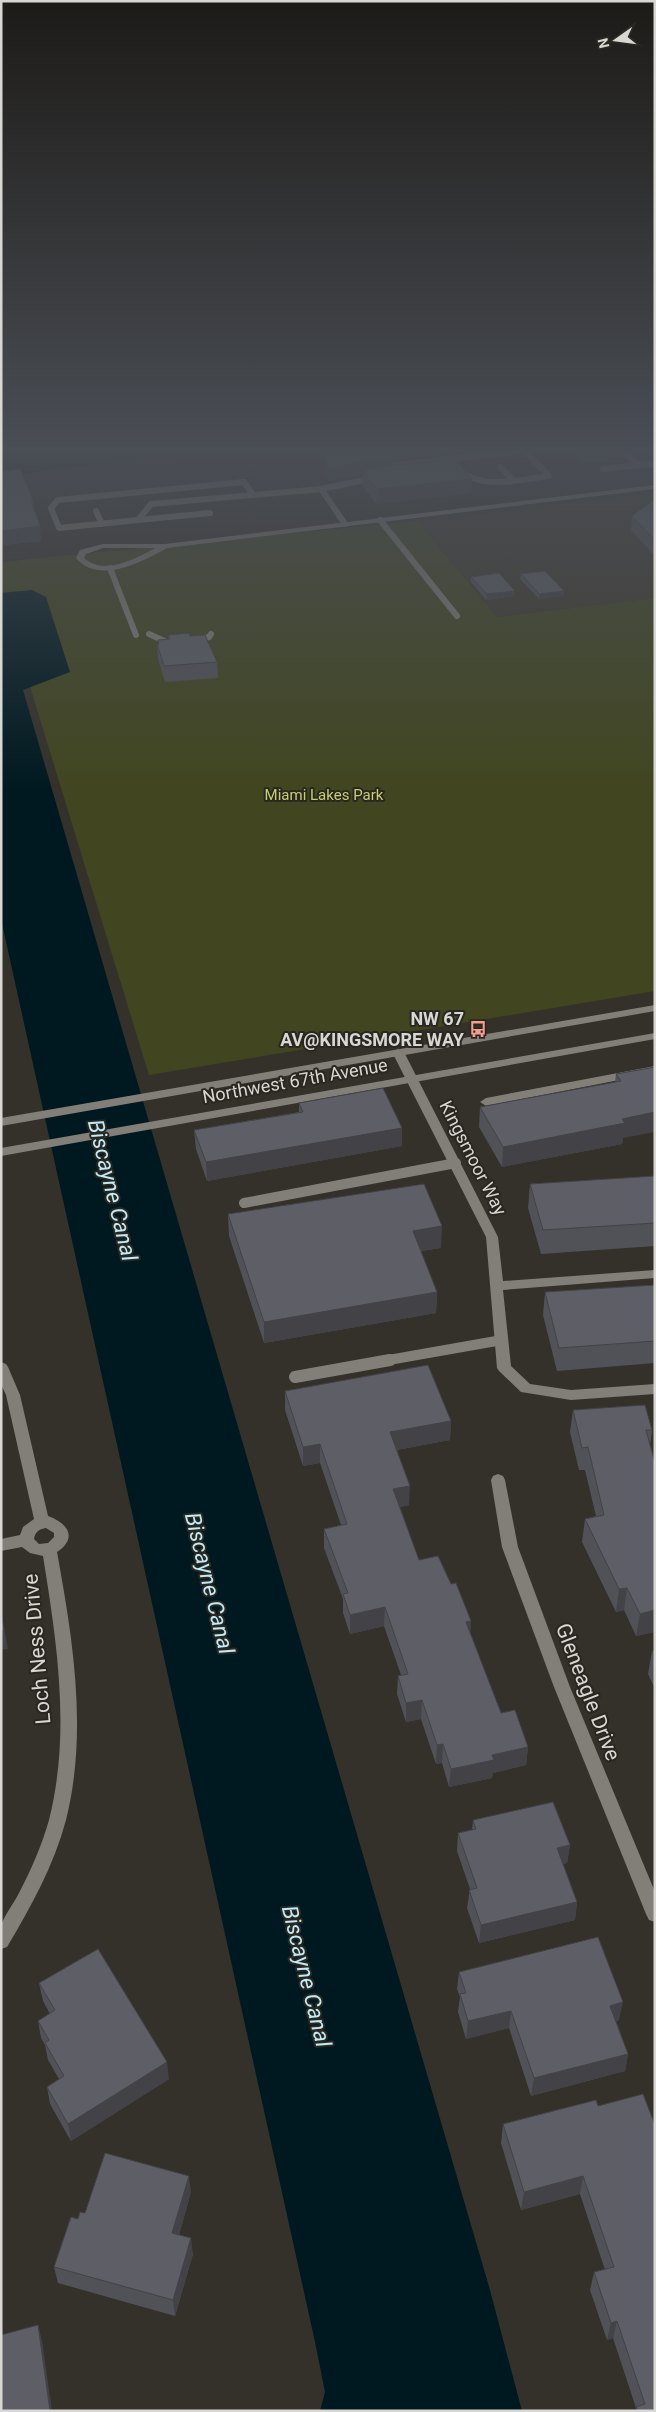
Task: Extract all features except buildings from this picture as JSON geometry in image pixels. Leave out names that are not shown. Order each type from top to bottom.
[{"type":"street","points":[[86,564],[90,566],[110,568],[127,564]]},
{"type":"street","name":"Northwest 67th Avenue","points":[[1,1122],[655,1008]]},
{"type":"street","name":"Northwest 67th Avenue","points":[[1,1152],[655,1036]]},
{"type":"street","name":"Kingsmoor Way","points":[[398,1052],[492,1237],[504,1368],[526,1388],[571,1395],[655,1389]]},
{"type":"street","points":[[486,1102],[655,1069]]},
{"type":"street","points":[[497,1286],[655,1274]]},
{"type":"street","points":[[1,1367],[13,1395],[42,1522]]},
{"type":"street","name":"Gleneagle Drive","points":[[498,1480],[510,1547],[562,1687],[655,1914]]},
{"type":"street","points":[[42,1522],[53,1523],[61,1530],[61,1539],[49,1549],[37,1550],[28,1544],[26,1540],[28,1531],[42,1522]]},
{"type":"street","points":[[1,1545],[26,1540]]},
{"type":"street","name":"Loch Ness Drive","points":[[1,1941],[45,1856],[61,1800],[68,1744],[68,1691],[61,1614],[49,1549]]},
{"type":"lane","points":[[415,564],[457,616]]},
{"type":"lane","points":[[110,568],[136,635]]},
{"type":"lane","points":[[149,634],[168,644],[177,643]]},
{"type":"lane","points":[[186,642],[202,640],[211,634]]},
{"type":"lane","points":[[244,1203],[456,1163]]},
{"type":"lane","points":[[295,1377],[502,1340]]},
{"type":"shaded area","points":[[452,564],[655,564],[655,598],[497,617]]},
{"type":"green space","name":"Miami Lakes Park","points":[[1,564],[452,564],[497,617],[655,598],[655,991],[149,1075],[1,592]]},
{"type":"water","name":"Biscayne Canal","points":[[32,590],[46,597],[70,672],[23,690],[490,2290],[522,2411],[320,2411],[325,2392],[315,2342],[1,919],[1,593]]},
{"type":"place","name":"NW 67 AV@KINGSMORE WAY","points":[[478,1029]]}]
